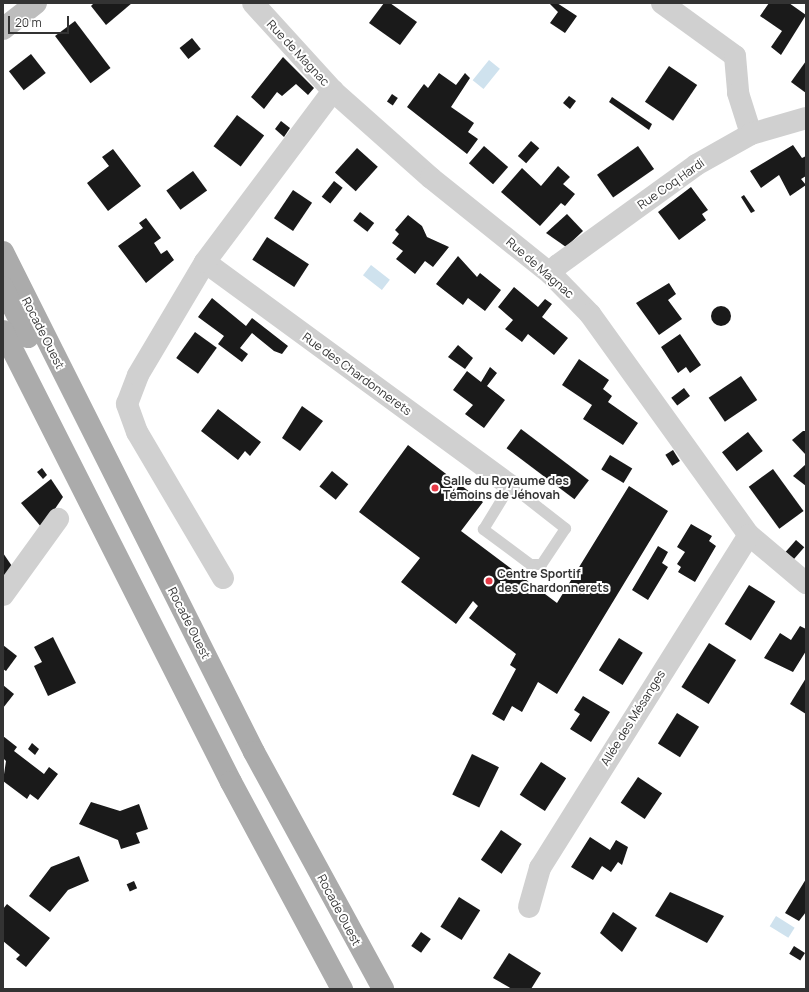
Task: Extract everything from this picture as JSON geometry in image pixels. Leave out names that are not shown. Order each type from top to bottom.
[{"type":"main road","name":"Rocade Ouest","points":[[3,252],[254,752],[383,989]]},
{"type":"main road","points":[[3,287],[32,344],[62,370]]},
{"type":"main road","points":[[3,331],[231,782],[342,989]]},
{"type":"street","points":[[3,29],[36,3]]},
{"type":"street","name":"Rue de Magnac","points":[[253,3],[333,91],[431,178],[551,274],[590,314],[749,535],[806,583]]},
{"type":"street","points":[[662,3],[735,56],[738,93],[751,134]]},
{"type":"street","points":[[223,578],[137,432],[127,404],[138,375],[205,262],[333,91]]},
{"type":"street","name":"Rue Coq Hardi","points":[[551,274],[558,265],[696,164],[751,134],[806,118]]},
{"type":"street","name":"Rue des Chardonnerets","points":[[205,262],[510,485]]},
{"type":"street","points":[[3,595],[17,580],[58,519]]},
{"type":"street","name":"Allée des Mésanges","points":[[529,907],[540,868],[749,535]]},
{"type":"lane","points":[[510,485],[565,528],[541,564],[530,564],[483,529],[510,485]]},
{"type":"water","points":[[489,60],[500,69],[484,89],[473,80]]},
{"type":"water","points":[[371,265],[390,280],[382,290],[363,275]]},
{"type":"water","points":[[776,916],[795,928],[788,938],[770,926]]},
{"type":"building","points":[[94,3],[132,3],[106,25],[91,6]]},
{"type":"building","points":[[384,3],[390,3],[417,22],[400,45],[369,23]]},
{"type":"building","points":[[549,3],[557,3],[577,16],[565,33],[550,23],[558,12]]},
{"type":"building","points":[[769,3],[789,3],[806,15],[781,55],[771,47],[782,31],[760,16]]},
{"type":"building","points":[[75,21],[111,68],[91,83],[55,36]]},
{"type":"building","points":[[192,38],[201,49],[188,59],[180,48]]},
{"type":"building","points":[[31,54],[46,73],[24,90],[9,71]]},
{"type":"building","points":[[283,57],[314,88],[308,95],[296,84],[282,96],[277,92],[264,109],[251,97]]},
{"type":"building","points":[[806,61],[806,93],[791,82]]},
{"type":"building","points":[[669,66],[697,85],[673,121],[645,102]]},
{"type":"building","points":[[439,73],[456,85],[465,73],[470,78],[451,107],[474,123],[468,132],[478,139],[467,154],[407,107],[424,84],[428,88]]},
{"type":"building","points":[[392,94],[398,98],[393,105],[387,101]]},
{"type":"building","points":[[569,96],[576,101],[570,109],[563,103]]},
{"type":"building","points":[[612,97],[652,124],[649,130],[609,102]]},
{"type":"building","points":[[237,115],[264,135],[241,167],[214,146]]},
{"type":"building","points":[[281,121],[290,128],[284,137],[275,129]]},
{"type":"building","points":[[531,141],[539,148],[526,163],[518,156]]},
{"type":"building","points":[[793,145],[802,158],[806,156],[806,176],[801,179],[806,185],[790,196],[779,175],[761,188],[750,171]]},
{"type":"building","points":[[484,146],[508,167],[493,184],[469,163]]},
{"type":"building","points":[[638,146],[654,169],[613,198],[597,175]]},
{"type":"building","points":[[357,148],[378,167],[356,191],[335,173]]},
{"type":"building","points":[[113,149],[141,186],[108,211],[87,183],[109,166],[102,157]]},
{"type":"building","points":[[558,166],[570,177],[563,184],[575,194],[565,206],[561,203],[540,226],[501,192],[522,168],[541,186]]},
{"type":"building","points":[[193,171],[207,190],[180,210],[166,190]]},
{"type":"building","points":[[334,181],[343,188],[330,204],[322,197]]},
{"type":"building","points":[[691,187],[708,210],[702,214],[706,220],[679,240],[658,212]]},
{"type":"building","points":[[293,190],[312,203],[293,231],[274,218]]},
{"type":"building","points":[[744,195],[755,211],[751,213],[741,197]]},
{"type":"building","points":[[360,212],[374,223],[367,232],[353,221]]},
{"type":"building","points":[[567,214],[583,231],[566,247],[546,233]]},
{"type":"building","points":[[408,215],[422,226],[427,237],[449,247],[433,267],[425,261],[415,274],[396,259],[403,251],[392,243],[399,234],[395,230]]},
{"type":"building","points":[[146,218],[161,238],[154,243],[161,254],[167,250],[174,260],[146,283],[118,246],[143,228],[139,223]]},
{"type":"building","points":[[267,237],[309,264],[294,287],[252,260]]},
{"type":"building","points":[[458,256],[477,277],[480,273],[501,290],[485,311],[468,298],[463,305],[436,284]]},
{"type":"building","points":[[669,283],[676,294],[668,300],[682,319],[659,335],[636,303]]},
{"type":"building","points":[[514,287],[538,307],[545,299],[552,304],[542,317],[568,338],[554,355],[528,334],[522,342],[505,329],[513,320],[498,307]]},
{"type":"building","points":[[212,298],[246,326],[252,318],[288,346],[282,354],[274,351],[252,333],[240,348],[248,354],[242,362],[218,344],[224,336],[198,317]]},
{"type":"building","points":[[721,306],[728,309],[731,316],[728,323],[721,326],[714,323],[711,316],[714,309]]},
{"type":"building","points":[[195,332],[217,348],[198,374],[176,358]]},
{"type":"building","points":[[680,334],[701,365],[690,373],[686,367],[678,373],[661,347]]},
{"type":"building","points":[[458,345],[473,358],[465,369],[448,357]]},
{"type":"building","points":[[579,359],[609,380],[603,389],[612,396],[608,402],[638,423],[623,445],[583,419],[592,405],[562,385]]},
{"type":"building","points":[[490,367],[497,373],[487,386],[505,400],[484,428],[465,414],[473,405],[453,390],[467,371],[481,382]]},
{"type":"building","points":[[741,376],[757,400],[725,422],[709,398]]},
{"type":"building","points":[[684,388],[690,396],[677,406],[671,398]]},
{"type":"building","points":[[302,406],[323,421],[300,451],[282,438]]},
{"type":"building","points":[[218,409],[261,442],[250,456],[245,451],[238,460],[201,431]]},
{"type":"building","points":[[521,429],[589,480],[574,499],[507,448]]},
{"type":"building","points":[[803,431],[806,431],[806,455],[792,440]]},
{"type":"building","points":[[748,432],[763,451],[737,471],[722,452]]},
{"type":"building","points":[[408,445],[483,502],[461,531],[557,603],[629,486],[668,511],[557,694],[538,682],[522,712],[512,706],[504,721],[492,714],[516,669],[510,665],[516,654],[469,618],[478,606],[473,601],[456,624],[401,582],[420,558],[359,512]]},
{"type":"building","points":[[673,450],[680,461],[672,466],[665,455]]},
{"type":"building","points":[[610,455],[632,468],[624,483],[601,470]]},
{"type":"building","points":[[806,464],[806,486],[793,476]]},
{"type":"building","points":[[42,468],[47,475],[43,479],[37,472]]},
{"type":"building","points":[[773,469],[804,511],[779,529],[749,487]]},
{"type":"building","points":[[332,471],[348,484],[336,500],[319,487]]},
{"type":"building","points":[[51,479],[63,497],[42,528],[21,503]]},
{"type":"building","points":[[691,524],[712,536],[709,541],[716,546],[695,582],[678,572],[681,567],[677,564],[685,552],[677,547]]},
{"type":"building","points":[[796,540],[804,547],[794,559],[786,552]]},
{"type":"building","points":[[658,546],[668,552],[662,563],[668,567],[648,600],[632,590]]},
{"type":"building","points":[[3,553],[14,569],[3,582]]},
{"type":"building","points":[[749,585],[775,601],[751,640],[725,624]]},
{"type":"building","points":[[800,626],[806,629],[806,651],[793,672],[764,658],[780,633],[791,640]]},
{"type":"building","points":[[53,637],[76,683],[48,696],[34,666],[42,662],[34,647]]},
{"type":"building","points":[[619,638],[643,653],[623,685],[599,670]]},
{"type":"building","points":[[709,643],[736,660],[709,704],[681,687]]},
{"type":"building","points":[[3,645],[17,656],[6,671],[3,669]]},
{"type":"building","points":[[806,678],[806,714],[790,704]]},
{"type":"building","points":[[3,685],[14,694],[3,708]]},
{"type":"building","points":[[583,696],[610,712],[591,742],[570,729],[580,714],[574,710]]},
{"type":"building","points":[[677,713],[699,727],[680,757],[658,744]]},
{"type":"building","points":[[3,736],[17,747],[14,751],[44,774],[49,767],[58,774],[38,800],[30,794],[27,799],[3,781],[6,761],[3,758]]},
{"type":"building","points":[[32,743],[39,749],[35,755],[28,749]]},
{"type":"building","points":[[472,754],[499,767],[479,808],[452,794]]},
{"type":"building","points":[[541,762],[566,778],[545,811],[520,795]]},
{"type":"building","points":[[638,777],[662,793],[645,819],[621,803]]},
{"type":"building","points":[[91,802],[120,811],[139,804],[148,829],[136,833],[140,843],[121,849],[118,840],[79,824]]},
{"type":"building","points":[[501,830],[522,844],[502,874],[481,860]]},
{"type":"building","points":[[590,837],[610,850],[616,840],[628,847],[622,865],[618,862],[611,872],[602,866],[593,880],[571,867]]},
{"type":"building","points":[[79,856],[89,881],[68,890],[50,912],[29,896],[51,867]]},
{"type":"building","points":[[806,879],[806,912],[799,921],[785,913]]},
{"type":"building","points":[[134,881],[137,888],[130,891],[127,884]]},
{"type":"building","points":[[670,892],[724,916],[707,943],[655,916]]},
{"type":"building","points":[[459,897],[480,910],[462,940],[440,927]]},
{"type":"building","points":[[7,904],[50,938],[26,967],[16,959],[20,955],[3,941],[3,909]]},
{"type":"building","points":[[613,912],[637,928],[622,952],[600,933]]},
{"type":"building","points":[[421,932],[431,939],[421,953],[411,946]]},
{"type":"building","points":[[794,946],[805,953],[800,961],[789,954]]},
{"type":"building","points":[[509,953],[541,973],[531,989],[512,989],[493,978]]},
{"type":"place","name":"Salle du Royaume des Témoins de Jéhovah","points":[[435,488]]},
{"type":"place","name":"Centre Sportif des Chardonnerets","points":[[489,581]]}]
